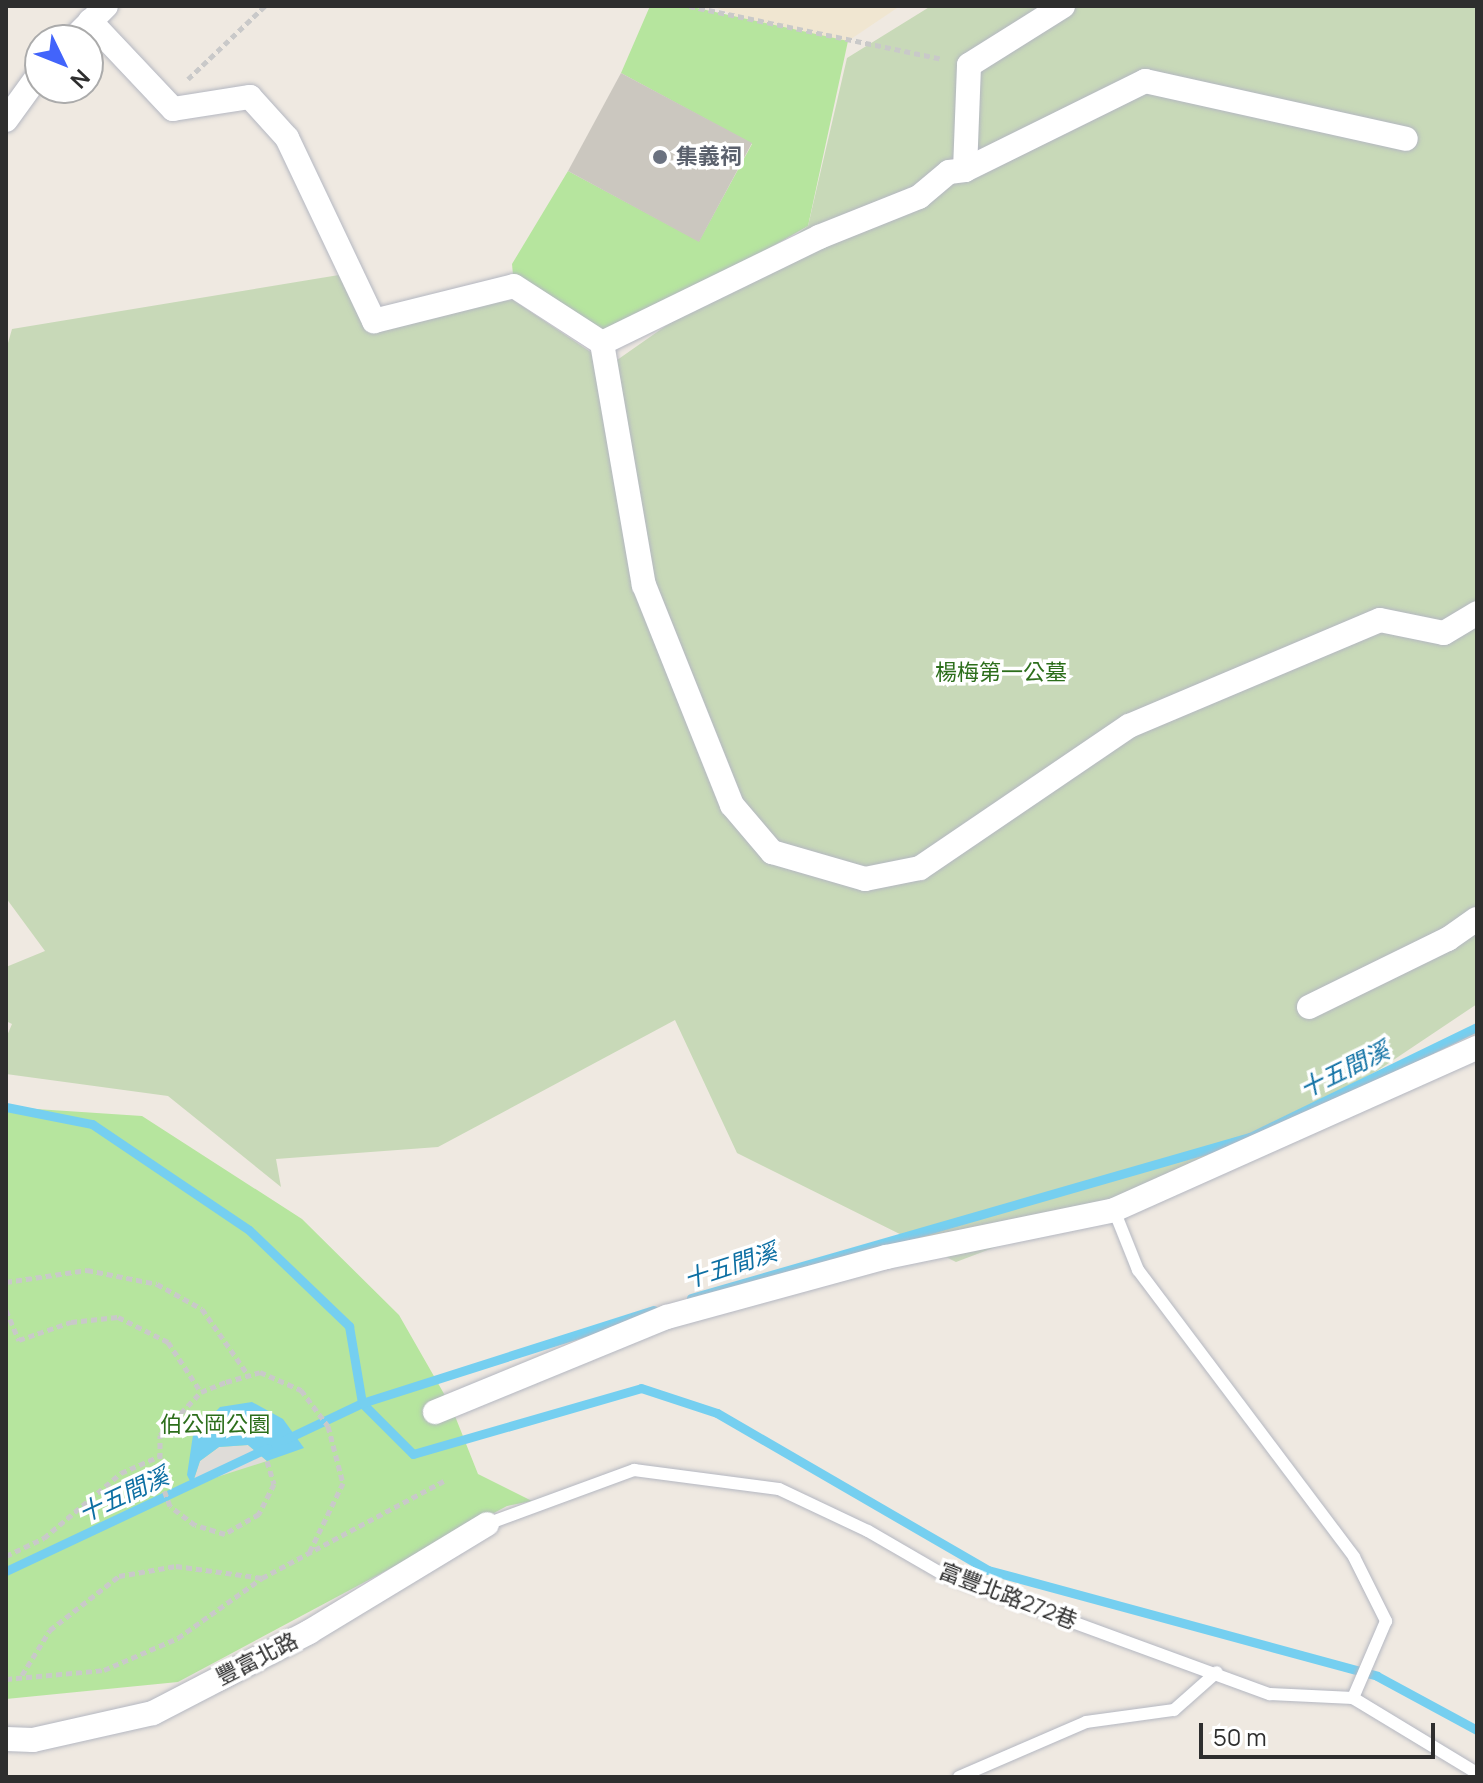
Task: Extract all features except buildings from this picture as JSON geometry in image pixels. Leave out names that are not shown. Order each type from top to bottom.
[{"type":"street","points":[[965,170],[969,65],[1063,6]]},
{"type":"street","points":[[98,14],[173,109],[250,97],[287,138],[374,321],[514,286],[602,343],[644,585],[732,805],[772,852],[865,879],[920,868],[1129,726],[1380,620],[1444,633],[1477,613]]},
{"type":"street","points":[[602,343],[819,237],[919,197],[949,172],[965,170],[1145,81],[1406,139]]},
{"type":"street","points":[[6,120],[24,95]]},
{"type":"street","points":[[1309,1007],[1448,939],[1477,919]]},
{"type":"street","points":[[435,1412],[667,1317],[886,1257],[1114,1210],[1477,1048]]},
{"type":"street","name":"豐富北路","points":[[6,1739],[33,1740],[153,1713],[309,1632],[487,1524]]},
{"type":"lane","points":[[1114,1210],[1138,1270],[1354,1557],[1386,1621],[1354,1695]]},
{"type":"lane","name":"富豐北路272巷","points":[[487,1524],[634,1470],[779,1489],[868,1531],[944,1575],[1217,1672],[1270,1694],[1354,1695],[1477,1773]]},
{"type":"lane","points":[[959,1777],[1086,1722],[1174,1710],[1217,1672]]},
{"type":"path","points":[[173,109],[193,69],[265,6]]},
{"type":"path","points":[[689,6],[969,65]]},
{"type":"path","points":[[6,1282],[87,1270],[157,1284],[202,1309],[249,1376]]},
{"type":"path","points":[[6,1310],[19,1340],[71,1322],[118,1317],[168,1342],[201,1392]]},
{"type":"path","points":[[267,1461],[274,1484],[259,1514],[225,1534],[195,1525],[170,1506],[160,1478],[160,1435],[201,1392],[260,1372],[301,1390],[328,1426],[343,1483],[310,1551]]},
{"type":"path","points":[[6,1556],[44,1538],[121,1473],[160,1456]]},
{"type":"path","points":[[6,1679],[21,1675],[104,1670],[178,1638],[262,1578],[444,1481]]},
{"type":"path","points":[[21,1675],[50,1630],[119,1576],[176,1566],[262,1578]]},
{"type":"shaded area","points":[[713,6],[900,6],[848,41],[760,27]]},
{"type":"shaded area","points":[[248,1445],[267,1461],[192,1485],[200,1461],[219,1447]]},
{"type":"green space","points":[[650,6],[688,6],[848,41],[808,226],[602,343],[514,286],[512,264],[568,171],[699,241],[752,144],[621,73]]},
{"type":"green space","name":"楊梅第一公墓","points":[[931,6],[1477,6],[1477,1004],[1377,1071],[1175,1179],[956,1262],[737,1153],[675,1020],[438,1147],[276,1159],[281,1187],[168,1096],[6,1074],[6,1038],[12,1024],[6,1021],[6,967],[45,951],[6,898],[6,350],[12,329],[345,274],[375,317],[513,300],[610,365],[808,226],[847,58]]},
{"type":"green space","name":"伯公岡公園","points":[[6,1107],[142,1116],[302,1219],[399,1315],[451,1406],[478,1474],[532,1501],[507,1506],[178,1682],[6,1699]]},
{"type":"water","points":[[252,1402],[283,1419],[304,1448],[267,1461],[248,1445],[219,1447],[200,1461],[192,1485],[187,1475],[193,1435],[220,1407]]},
{"type":"waterway","name":"十五間溪","points":[[691,1298],[1250,1137],[1477,1027]]},
{"type":"waterway","points":[[6,1107],[92,1124],[249,1230],[349,1326],[362,1403],[413,1454],[641,1388],[717,1413],[988,1570],[1377,1676],[1477,1730]]},
{"type":"waterway","name":"十五間溪","points":[[284,1440],[362,1403],[654,1310]]},
{"type":"waterway","name":"十五間溪","points":[[6,1571],[267,1448]]},
{"type":"place","name":"集義祠","points":[[660,157]]}]
